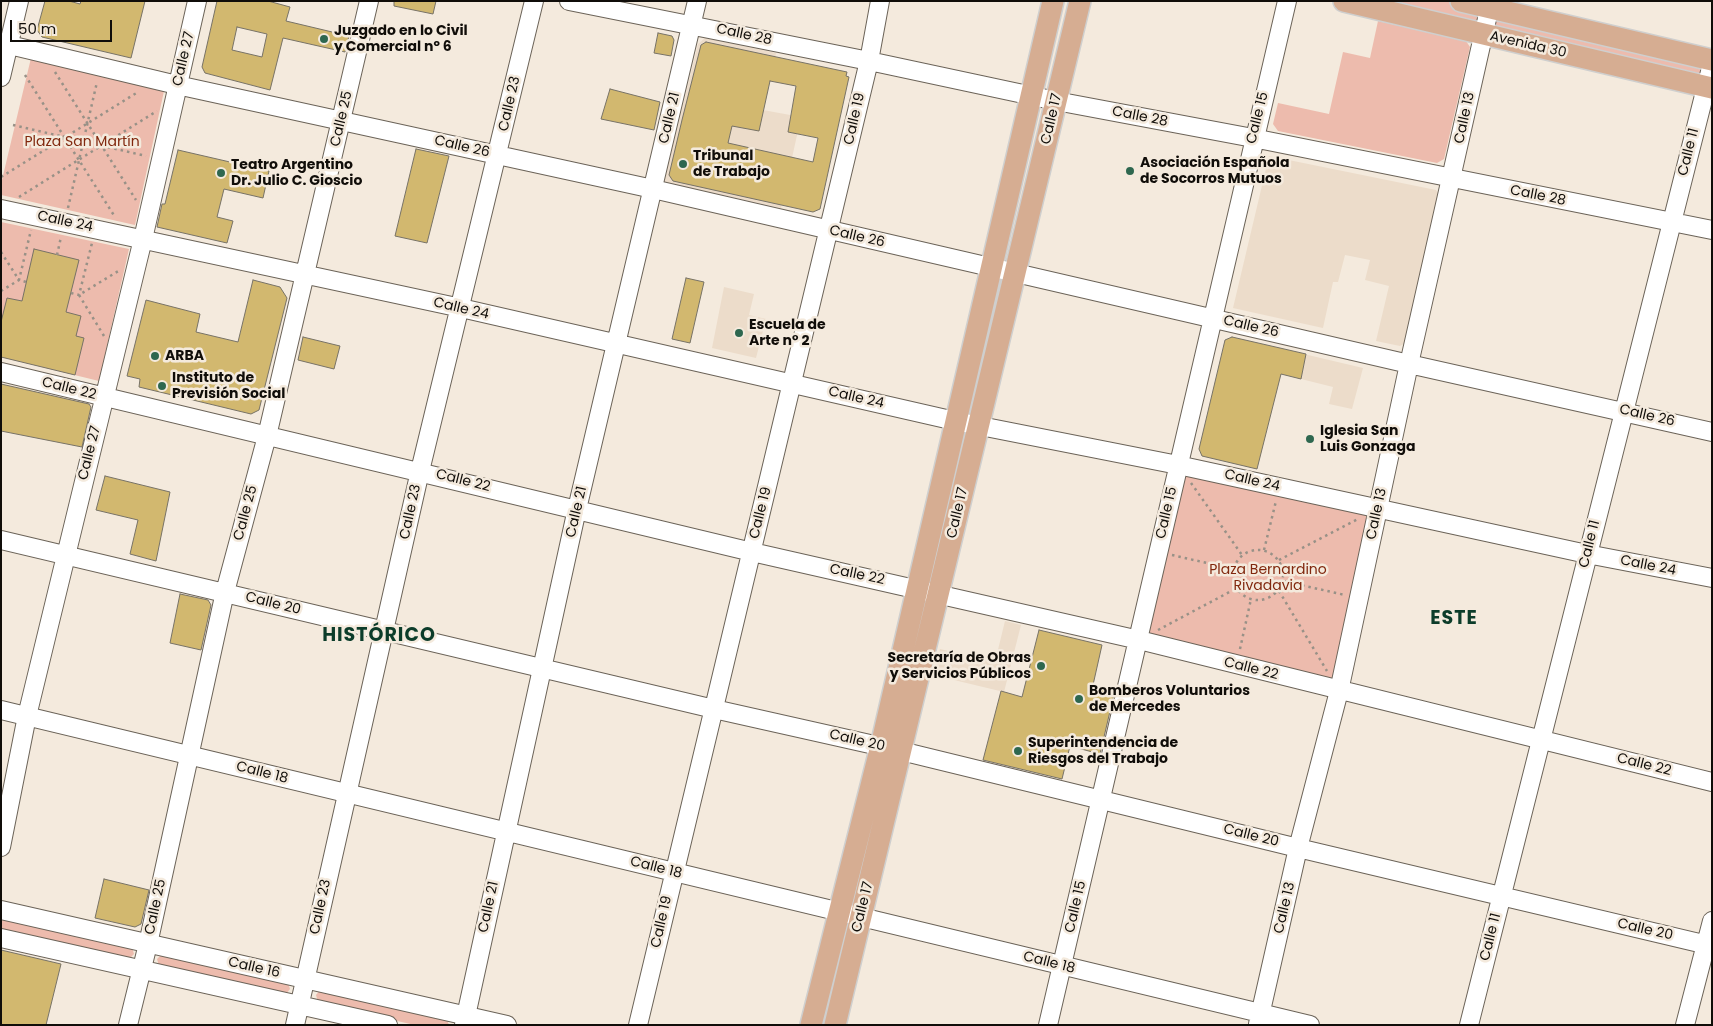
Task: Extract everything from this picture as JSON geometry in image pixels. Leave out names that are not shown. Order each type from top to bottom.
[{"type":"main road","name":"Calle 17","points":[[835,1025],[861,917],[891,748],[916,588],[1053,1]]},
{"type":"main road","name":"Calle 17","points":[[811,1025],[839,911],[940,594],[1080,1]]},
{"type":"main road","name":"Avenida 30","points":[[1344,1],[1709,88]]},
{"type":"main road","name":"Avenida 30","points":[[1461,1],[1490,5],[1712,60]]},
{"type":"street","points":[[1,77],[5,44],[19,1]]},
{"type":"street","name":"Calle 27","points":[[1,847],[27,716],[143,239],[197,1]]},
{"type":"street","name":"Calle 25","points":[[128,1025],[148,944],[225,592],[267,436],[369,1]]},
{"type":"street","name":"Calle 23","points":[[295,1025],[420,471],[498,156],[534,1]]},
{"type":"street","name":"Calle 28","points":[[569,1],[691,24],[1056,101],[1254,138],[1712,230]]},
{"type":"street","name":"Calle 21","points":[[465,1020],[577,510],[697,1]]},
{"type":"street","name":"Calle 19","points":[[638,1025],[673,872],[752,552],[869,61],[880,1]]},
{"type":"street","name":"Calle 15","points":[[1048,1025],[1287,1]]},
{"type":"street","name":"Calle 13","points":[[1259,1019],[1298,848],[1339,691],[1409,364],[1490,5]]},
{"type":"street","name":"Calle 26","points":[[5,44],[498,156],[653,189],[1409,364],[1624,410],[1712,432]]},
{"type":"street","name":"Calle 11","points":[[1469,1025],[1671,222],[1709,88],[1712,64]]},
{"type":"street","name":"Calle 24","points":[[8,204],[143,239],[460,308],[955,421],[1178,465],[1587,554],[1712,578]]},
{"type":"street","name":"Calle 22","points":[[1,372],[752,552],[1139,640],[1712,782]]},
{"type":"street","name":"Calle 20","points":[[1,540],[714,709],[891,748],[1298,848],[1709,945]]},
{"type":"street","name":"Calle 18","points":[[1,710],[839,911],[1062,966],[1259,1019],[1310,1025]]},
{"type":"street","name":"Calle 16","points":[[1,910],[306,979],[465,1020],[508,1025]]},
{"type":"street","points":[[1685,1025],[1709,945],[1712,921]]},
{"type":"street","name":"Calle 16","points":[[1,938],[388,1025]]},
{"type":"path","points":[[52,68],[140,208]]},
{"type":"path","points":[[25,75],[119,223]]},
{"type":"path","points":[[67,212],[97,81]]},
{"type":"path","points":[[1,177],[141,90]]},
{"type":"path","points":[[8,204],[163,107]]},
{"type":"path","points":[[13,126],[152,157]]},
{"type":"path","points":[[1,291],[19,280],[32,226]]},
{"type":"path","points":[[57,254],[62,233]]},
{"type":"path","points":[[79,295],[93,239]]},
{"type":"path","points":[[1,252],[19,280],[26,282]]},
{"type":"path","points":[[79,295],[128,265]]},
{"type":"path","points":[[71,293],[79,295],[105,337]]},
{"type":"path","points":[[1178,465],[1242,555]]},
{"type":"path","points":[[1264,550],[1280,488]]},
{"type":"path","points":[[1279,560],[1378,509]]},
{"type":"path","points":[[1257,550],[1264,550],[1279,560],[1282,566],[1283,581],[1279,591],[1266,599],[1251,600],[1237,588],[1234,569],[1242,555],[1257,550]]},
{"type":"path","points":[[1158,552],[1234,569]]},
{"type":"path","points":[[1283,581],[1359,598]]},
{"type":"path","points":[[1139,640],[1237,588]]},
{"type":"path","points":[[1279,591],[1339,691]]},
{"type":"path","points":[[1236,665],[1251,600]]},
{"type":"shaded area","points":[[705,38],[776,53],[763,110],[801,117],[781,208],[664,182],[698,44]]},
{"type":"shaded area","points":[[1269,156],[1436,190],[1441,198],[1407,342],[1400,346],[1376,341],[1389,286],[1365,280],[1370,260],[1345,255],[1338,282],[1333,282],[1323,328],[1233,308]]},
{"type":"shaded area","name":"Escuela de Arte n° 2","points":[[724,287],[754,294],[749,315],[766,319],[756,358],[712,348]]},
{"type":"shaded area","points":[[1232,337],[1363,368],[1352,409],[1329,404],[1333,387],[1281,374],[1257,469],[1202,456],[1199,449],[1225,340]]},
{"type":"shaded area","points":[[1005,621],[1021,625],[1004,692],[933,675],[940,649],[995,662]]},
{"type":"green space","points":[[1378,1],[1454,1],[1712,60],[1708,77]]},
{"type":"green space","points":[[1378,21],[1466,41],[1470,47],[1444,159],[1437,163],[1278,131],[1273,124],[1278,103],[1329,114],[1343,52],[1370,58]]},
{"type":"green space","name":"Plaza San Martín","points":[[31,58],[164,91],[135,225],[1,195],[1,184]]},
{"type":"green space","points":[[1,222],[129,249],[99,381],[1,357]]},
{"type":"green space","name":"Plaza Bernardino Rivadavia","points":[[1178,465],[1377,509],[1339,691],[1139,640]]},
{"type":"green space","points":[[5,919],[132,947],[134,954],[129,959],[2,931],[1,921]]},
{"type":"green space","points":[[162,954],[288,983],[290,989],[285,995],[159,966],[157,959]]},
{"type":"green space","points":[[320,990],[447,1019],[449,1025],[415,1025],[321,1004],[318,1002],[316,995]]},
{"type":"building","points":[[45,1],[69,1],[80,4],[81,1],[145,1],[131,58],[42,37],[37,30]]},
{"type":"building","points":[[217,1],[268,1],[290,7],[286,21],[349,36],[345,52],[283,38],[270,90],[205,73],[202,67]],"holes":[[[237,27],[267,34],[262,57],[232,50]]]},
{"type":"building","points":[[394,1],[436,1],[433,14],[394,6]]},
{"type":"building","points":[[658,33],[672,36],[674,40],[671,56],[654,53]]},
{"type":"building","points":[[706,42],[847,72],[846,76],[849,77],[820,209],[813,212],[673,181],[669,175],[701,45]],"holes":[[[770,81],[796,86],[788,132],[818,138],[813,162],[728,143],[732,126],[759,131]]]},
{"type":"building","points":[[610,89],[660,102],[654,130],[601,119]]},
{"type":"building","points":[[416,149],[449,156],[427,243],[395,236]]},
{"type":"building","points":[[178,150],[269,171],[263,198],[224,189],[217,217],[233,221],[227,243],[157,227],[162,204],[165,204]]},
{"type":"building","points":[[34,249],[79,260],[66,312],[81,316],[76,336],[84,338],[75,375],[1,357],[1,322],[7,298],[22,301]]},
{"type":"building","points":[[686,278],[704,282],[690,343],[672,339]]},
{"type":"building","points":[[253,280],[280,287],[287,298],[259,410],[251,414],[139,387],[140,379],[127,376],[146,300],[200,314],[196,332],[238,342]]},
{"type":"building","points":[[303,337],[340,346],[334,369],[298,360]]},
{"type":"building","points":[[1232,337],[1306,354],[1301,379],[1281,374],[1257,469],[1202,456],[1199,449],[1225,340]]},
{"type":"building","points":[[1,384],[89,404],[91,407],[82,447],[1,431]]},
{"type":"building","points":[[105,476],[170,492],[156,561],[130,554],[138,520],[96,510]]},
{"type":"building","points":[[180,594],[208,600],[211,605],[201,650],[170,643]]},
{"type":"building","name":"Bomberos Voluntarios de Mercedes","points":[[1039,630],[1102,645],[1093,685],[1115,690],[1100,754],[1070,746],[1062,779],[983,760],[1001,691],[1022,697]]},
{"type":"building","points":[[104,879],[149,890],[141,924],[135,927],[95,918]]},
{"type":"building","points":[[1,950],[61,964],[46,1025],[1,1025]]},
{"type":"place","name":"Juzgado en lo Civil y Comercial nº 6","points":[[324,39]]},
{"type":"place","name":"Tribunal de Trabajo","points":[[683,164]]},
{"type":"place","name":"Asociación Española de Socorros Mutuos","points":[[1130,171]]},
{"type":"place","name":"Teatro Argentino Dr. Julio C. Gioscio","points":[[221,173]]},
{"type":"place","name":"Escuela de Arte n° 2","points":[[739,333]]},
{"type":"place","name":"ARBA","points":[[155,356]]},
{"type":"place","name":"Instituto de Previsión Social","points":[[162,386]]},
{"type":"place","name":"Iglesia San Luis Gonzaga","points":[[1310,439]]},
{"type":"place","name":"Secretaría de Obras y Servicios Públicos","points":[[1041,666]]},
{"type":"place","name":"Bomberos Voluntarios de Mercedes","points":[[1079,699]]},
{"type":"place","name":"Superintendencia de Riesgos del Trabajo","points":[[1018,751]]},
{"type":"district","name":"ESTE","points":[[1454,619]]},
{"type":"district","name":"HISTÓRICO","points":[[379,636]]}]
